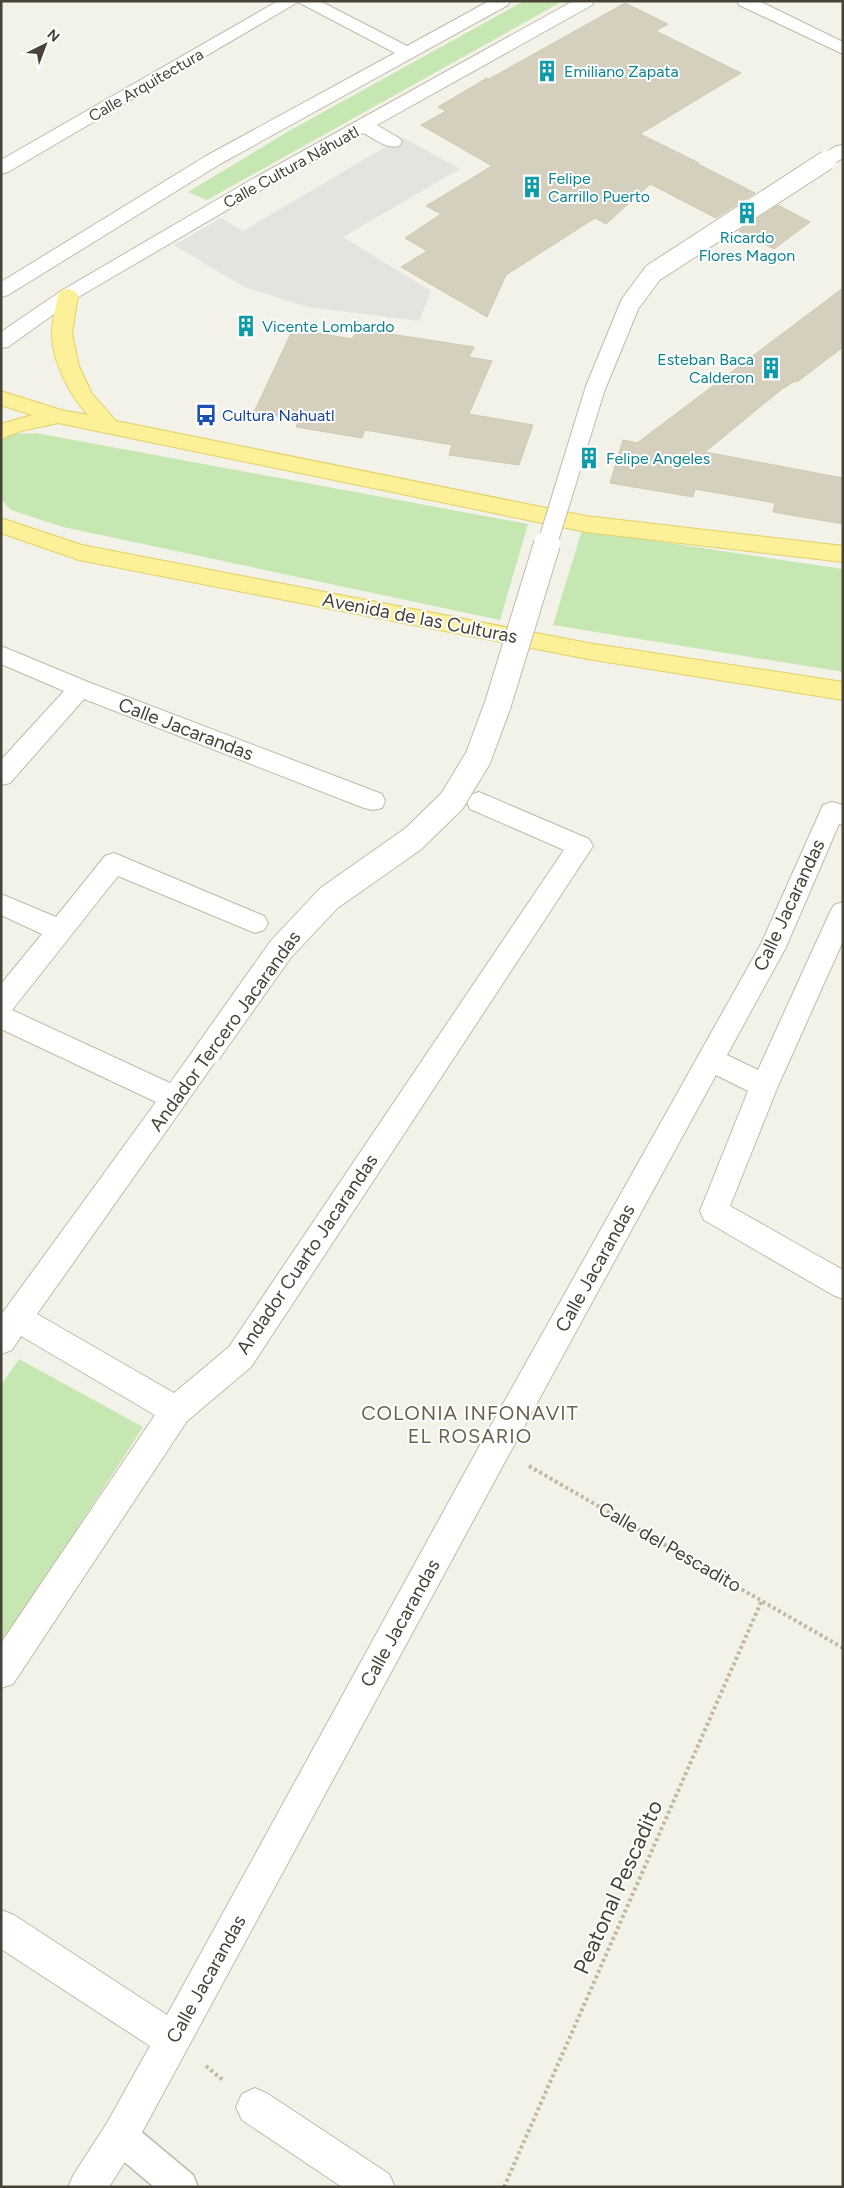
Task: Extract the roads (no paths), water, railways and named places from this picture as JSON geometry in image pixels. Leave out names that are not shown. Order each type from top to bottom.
[{"type":"main road","points":[[68,294],[62,334],[68,366],[83,397],[109,426]]},
{"type":"main road","points":[[1,398],[58,416],[586,524],[843,554]]},
{"type":"main road","points":[[1,432],[15,426],[58,416]]},
{"type":"main road","name":"Avenida de las Culturas","points":[[1,525],[79,552],[588,651],[843,691]]},
{"type":"street","name":"Calle Arquitectura","points":[[1,168],[291,1]]},
{"type":"street","points":[[306,1],[408,53]]},
{"type":"street","points":[[1,291],[214,160],[502,1]]},
{"type":"street","name":"Calle Cultura Náhuatl","points":[[1,342],[68,294],[256,185],[365,126],[586,1]]},
{"type":"street","points":[[745,1],[843,49]]},
{"type":"street","points":[[365,126],[393,142]]},
{"type":"street","name":"Andador Tercero Jacarandas","points":[[9,1329],[281,950],[328,898],[413,839],[452,801],[478,758],[498,704],[594,389],[630,304],[653,273],[835,155]]},
{"type":"street","name":"Calle Jacarandas","points":[[1,654],[80,688],[373,801]]},
{"type":"street","points":[[1,776],[80,688]]},
{"type":"street","name":"Andador Cuarto Jacarandas","points":[[1,1672],[176,1411],[240,1357],[580,846],[479,802]]},
{"type":"street","name":"Calle Jacarandas","points":[[87,2187],[120,2136],[496,1447],[773,946],[832,812],[843,815]]},
{"type":"street","points":[[1,1004],[114,863],[255,923]]},
{"type":"street","points":[[1,904],[60,930]]},
{"type":"street","points":[[843,912],[764,1086],[714,1211],[843,1286]]},
{"type":"street","points":[[1,1017],[175,1098]]},
{"type":"street","points":[[710,1058],[764,1086]]},
{"type":"street","points":[[9,1329],[176,1411]]},
{"type":"street","points":[[1,1928],[173,2040]]},
{"type":"street","points":[[256,2107],[376,2187]]},
{"type":"lane","points":[[120,2136],[181,2187]]},
{"type":"place","name":"Emiliano Zapata","points":[[547,71]]},
{"type":"place","name":"Felipe Carrillo Puerto","points":[[532,187]]},
{"type":"place","name":"Ricardo Flores Magon","points":[[747,213]]},
{"type":"place","name":"Vicente Lombardo","points":[[246,326]]},
{"type":"place","name":"Esteban Baca Calderon","points":[[771,368]]},
{"type":"place","name":"Cultura Nahuatl","points":[[206,415]]},
{"type":"place","name":"Felipe Angeles","points":[[589,458]]},
{"type":"district","name":"COLONIA INFONAVIT EL ROSARIO","points":[[470,1424]]}]
